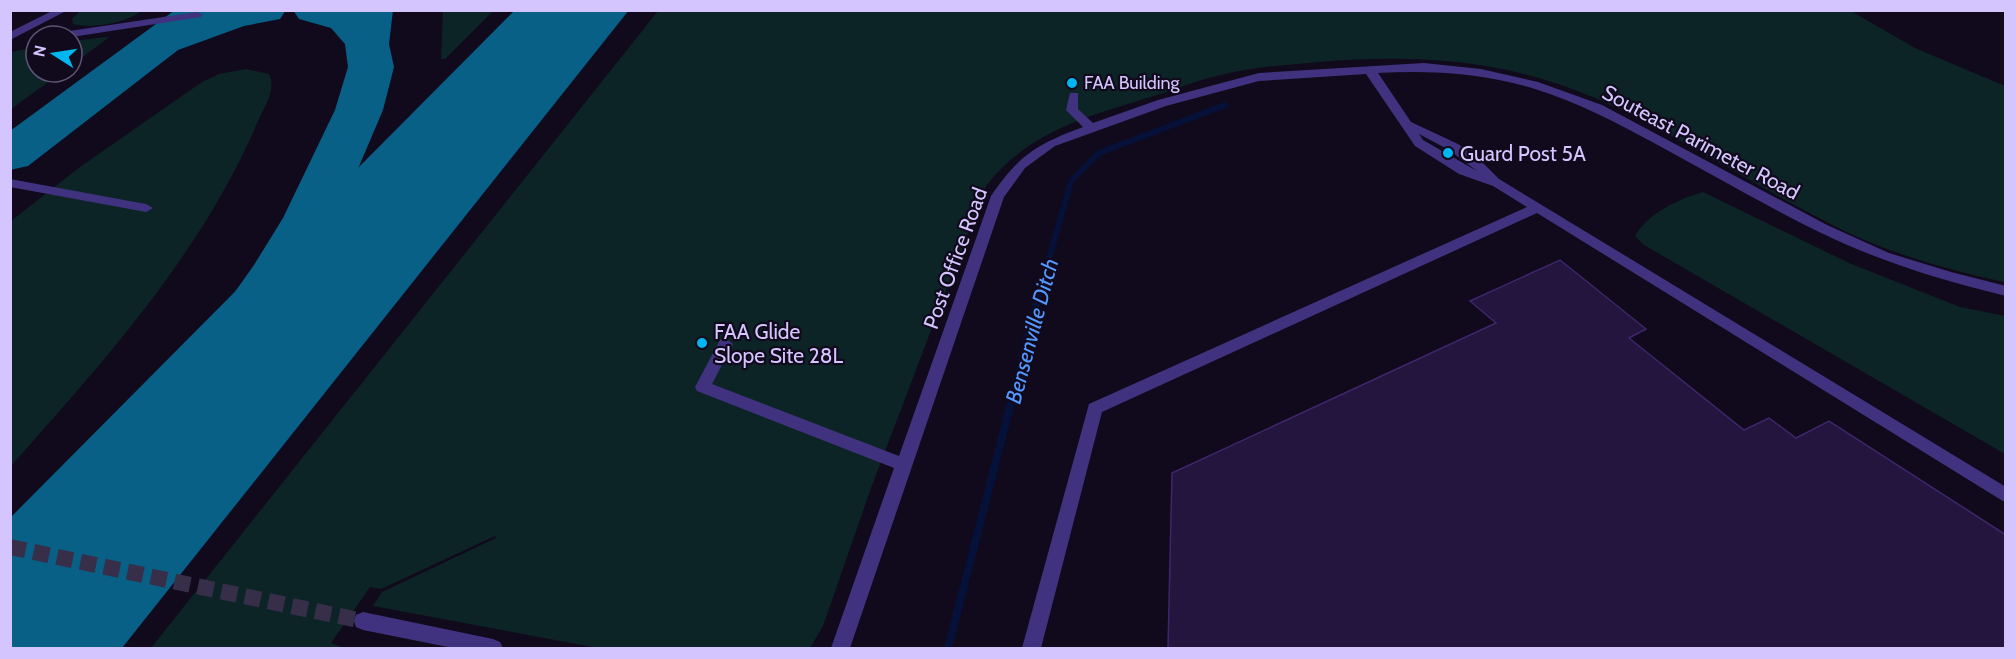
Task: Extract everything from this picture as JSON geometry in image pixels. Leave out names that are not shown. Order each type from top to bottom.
[{"type":"lane","points":[[10,37],[63,10]]},
{"type":"lane","points":[[53,24],[73,10]]},
{"type":"lane","points":[[84,32],[197,15]]},
{"type":"lane","name":"Souteast Parimeter Road","points":[[1369,69],[1424,67],[1481,73],[1538,86],[1598,108],[1822,228],[1884,256],[1949,277],[2006,291]]},
{"type":"lane","points":[[1369,69],[1419,143],[1447,162],[1498,183],[2006,496]]},
{"type":"lane","name":"Post Office Road","points":[[840,648],[998,196],[1020,165],[1051,143],[1162,103],[1259,77],[1369,69]]},
{"type":"lane","points":[[1074,96],[1072,110],[1091,128]]},
{"type":"lane","points":[[10,183],[146,208]]},
{"type":"lane","points":[[1031,648],[1095,408],[1537,208]]},
{"type":"lane","points":[[725,344],[703,387],[904,465]]},
{"type":"lane","points":[[363,621],[493,648]]},
{"type":"green space","points":[[80,10],[141,11],[127,19],[108,24],[89,26],[73,24],[72,19]]},
{"type":"green space","points":[[443,10],[493,11],[445,59],[441,59]]},
{"type":"green space","points":[[658,11],[1851,11],[1915,48],[2005,86],[2005,282],[1928,263],[1853,235],[1789,202],[1696,149],[1600,100],[1531,76],[1462,63],[1392,59],[1319,62],[1233,72],[1089,117],[1044,136],[1004,166],[986,186],[871,488],[823,626],[810,648],[598,648],[373,606],[382,592],[496,538],[495,536],[381,589],[370,587],[331,643],[344,648],[151,648]]},
{"type":"green space","points":[[108,37],[84,56],[84,40]]},
{"type":"green space","points":[[24,49],[24,84],[45,84],[11,109],[11,52]]},
{"type":"green space","points":[[246,69],[269,74],[271,92],[235,169],[209,216],[149,303],[116,345],[11,466],[11,221],[80,167],[202,82],[219,74]]},
{"type":"green space","points":[[1703,192],[1849,263],[1960,307],[2005,316],[2005,454],[1644,245],[1635,236],[1648,220],[1665,208]]},
{"type":"building","points":[[1560,260],[1646,329],[1629,338],[1744,430],[1769,418],[1796,438],[1829,421],[2006,535],[2006,648],[1168,648],[1172,473],[1496,323],[1470,301]]},
{"type":"waterway","name":"Bensenville Ditch","points":[[1042,284],[1071,181],[1099,153],[1225,105]]},
{"type":"waterway","name":"Bensenville Ditch","points":[[948,648],[1042,282]]},
{"type":"taxiway","points":[[10,155],[203,10]]},
{"type":"taxiway","points":[[169,39],[236,14],[265,10]]},
{"type":"taxiway","points":[[314,10],[332,13],[346,19],[352,23],[367,44]]},
{"type":"taxiway","points":[[367,44],[372,10]]},
{"type":"taxiway","points":[[10,638],[198,392],[274,279],[310,218],[359,110],[371,67],[367,44]]},
{"type":"runway","points":[[10,646],[576,10]]},
{"type":"tunnel","points":[[10,547],[363,621]]},
{"type":"place","name":"FAA Building","points":[[1072,83]]},
{"type":"place","name":"Guard Post 5A","points":[[1448,153]]},
{"type":"place","name":"FAA Glide Slope Site 28L","points":[[702,343]]}]
